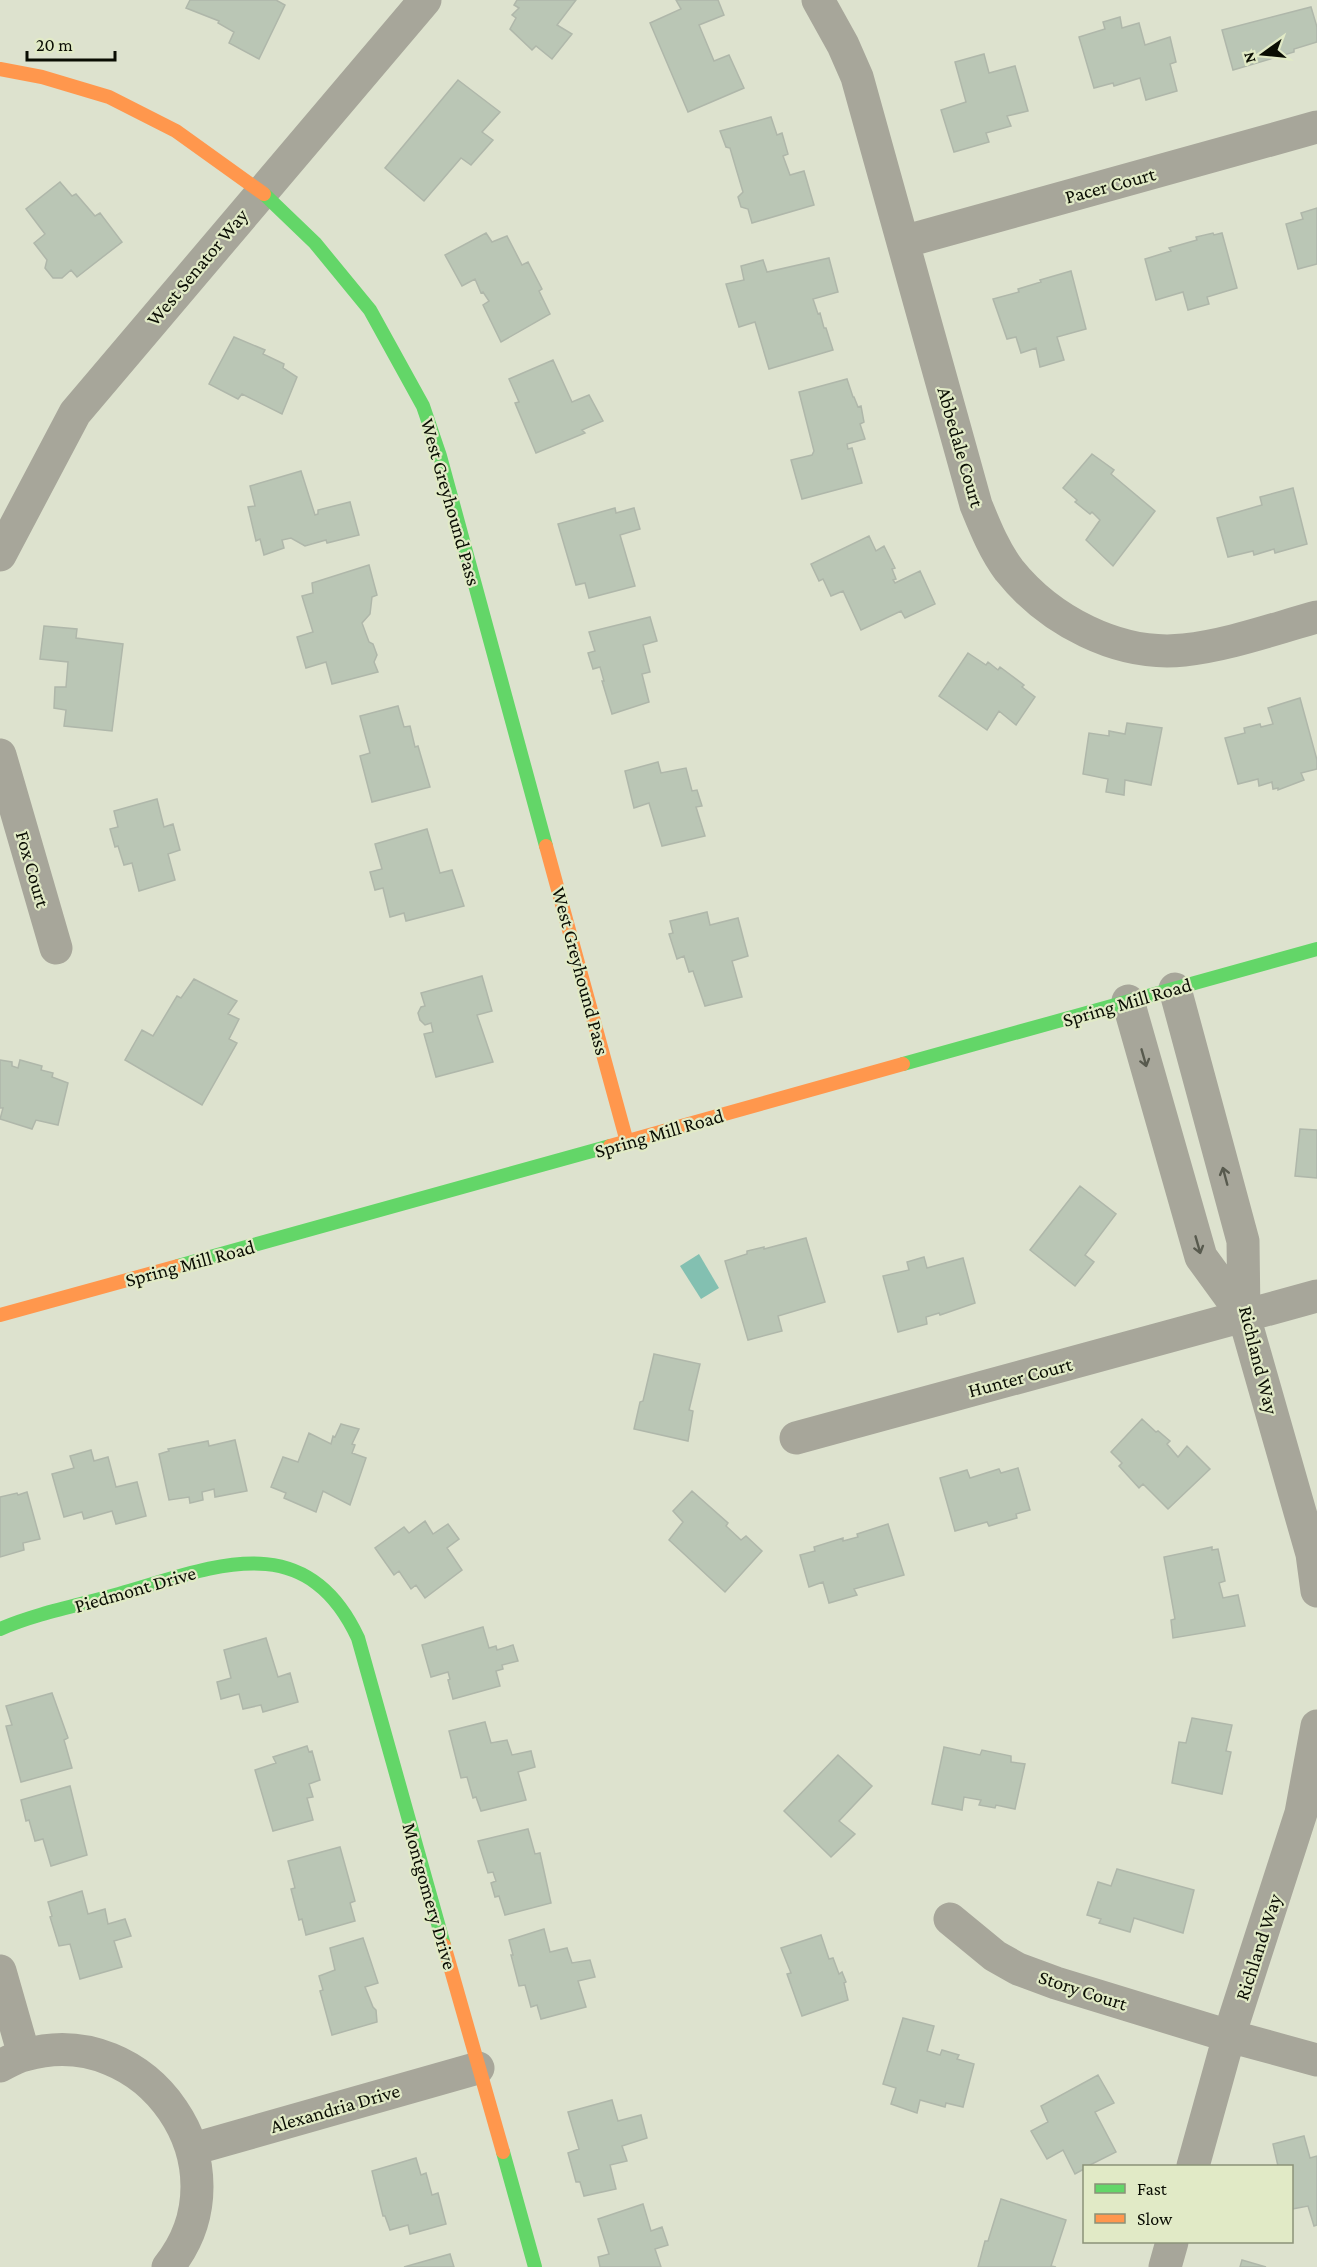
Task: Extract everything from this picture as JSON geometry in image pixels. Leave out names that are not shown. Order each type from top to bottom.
[{"type":"street","name":"West Senator Way","points":[[0,555],[75,413],[424,0]]},
{"type":"street","name":"Abbedale Court","points":[[818,0],[843,45],[857,77],[976,505],[990,538],[1008,568],[1030,594],[1059,617],[1092,634],[1123,645],[1155,650],[1182,650],[1211,646],[1317,617]]},
{"type":"street","name":"West Greyhound Pass","points":[[0,69],[42,77],[109,98],[176,131],[261,191],[315,243],[369,310],[423,406],[440,456],[627,1142]]},
{"type":"street","name":"Pacer Court","points":[[903,242],[1317,128]]},
{"type":"street","name":"Fox Court","points":[[0,755],[56,948]]},
{"type":"street","name":"Spring Mill Road","points":[[0,1315],[1317,949]]},
{"type":"street","name":"Richland Way","points":[[1175,988],[1243,1241],[1244,1316],[1312,1554],[1317,1591]]},
{"type":"street","points":[[1128,1002],[1201,1257],[1244,1316]]},
{"type":"street","name":"Hunter Court","points":[[796,1438],[1317,1296]]},
{"type":"street","name":"Piedmont Drive","points":[[0,1629],[202,1571],[237,1563],[273,1565]]},
{"type":"street","name":"Montgomery Drive","points":[[273,1565],[307,1578],[336,1602],[346,1614],[358,1638],[535,2267]]},
{"type":"street","name":"Richland Way","points":[[1193,2165],[1229,2036],[1302,1813],[1317,1726]]},
{"type":"street","name":"Story Court","points":[[950,1920],[995,1956],[1018,1969],[1056,1983],[1229,2036],[1317,2060]]},
{"type":"street","points":[[0,1971],[12,2060],[51,2050],[83,2051],[108,2058],[141,2075],[169,2102],[183,2123],[193,2148],[197,2180],[195,2209],[186,2238],[168,2267]]},
{"type":"street","name":"Alexandria Drive","points":[[193,2148],[478,2068]]},
{"type":"street","points":[[1165,2267],[1172,2243]]},
{"type":"water","points":[[699,1254],[719,1288],[701,1299],[680,1266]]},
{"type":"building","points":[[190,0],[276,0],[285,5],[259,59],[229,43],[234,32],[218,23],[219,21],[186,8]]},
{"type":"building","points":[[517,0],[576,0],[557,25],[572,34],[552,59],[536,46],[532,50],[510,29],[516,18],[512,15],[519,8],[514,5]]},
{"type":"building","points":[[676,0],[718,0],[724,15],[699,25],[714,61],[729,55],[744,88],[688,112],[650,23],[681,9]]},
{"type":"building","points":[[1311,7],[1317,27],[1317,42],[1294,49],[1294,52],[1233,70],[1222,30]]},
{"type":"building","points":[[1120,17],[1122,28],[1139,23],[1145,45],[1170,37],[1176,62],[1170,64],[1177,91],[1146,100],[1140,78],[1114,86],[1113,83],[1094,88],[1079,37],[1105,29],[1103,22]]},
{"type":"building","points":[[984,54],[989,73],[1015,66],[1028,111],[1007,116],[1011,126],[986,133],[989,142],[954,152],[941,110],[966,102],[955,62]]},
{"type":"building","points":[[458,80],[500,112],[482,132],[493,140],[471,165],[461,158],[424,201],[385,168]]},
{"type":"building","points":[[771,117],[777,135],[782,133],[788,154],[783,156],[790,175],[804,171],[814,205],[752,223],[748,209],[741,207],[738,197],[743,192],[730,148],[726,147],[720,131]]},
{"type":"building","points":[[60,182],[72,196],[76,194],[95,216],[100,213],[122,242],[77,277],[71,270],[62,278],[53,278],[45,268],[47,260],[34,243],[45,234],[26,209]]},
{"type":"building","points":[[1317,208],[1317,264],[1298,269],[1286,224],[1303,219],[1301,213]]},
{"type":"building","points":[[486,233],[492,242],[507,236],[522,265],[528,262],[542,289],[539,291],[550,314],[501,342],[483,305],[489,301],[483,292],[481,293],[475,279],[462,286],[445,255]]},
{"type":"building","points":[[1213,233],[1214,235],[1222,233],[1237,288],[1207,297],[1209,304],[1188,310],[1183,292],[1156,300],[1145,259],[1171,251],[1169,248],[1197,240],[1196,237]]},
{"type":"building","points":[[829,258],[838,292],[813,299],[833,350],[769,369],[755,322],[739,327],[726,284],[744,280],[741,266],[763,260],[767,272]]},
{"type":"building","points":[[1071,271],[1086,329],[1057,337],[1064,360],[1040,367],[1036,348],[1021,353],[1016,337],[1007,339],[993,299],[1019,292],[1018,289],[1041,282],[1040,280]]},
{"type":"building","points":[[234,337],[265,350],[263,354],[284,364],[283,368],[297,377],[282,414],[242,394],[238,399],[209,384]]},
{"type":"building","points":[[553,360],[572,402],[589,395],[603,421],[582,430],[585,433],[536,453],[515,403],[519,402],[509,379]]},
{"type":"building","points":[[847,379],[858,407],[861,406],[864,422],[860,424],[865,439],[847,444],[848,449],[852,448],[862,483],[802,499],[791,460],[812,455],[814,451],[799,392]]},
{"type":"building","points":[[1092,454],[1114,470],[1111,474],[1155,511],[1113,566],[1086,540],[1100,520],[1092,512],[1090,514],[1075,502],[1077,500],[1063,488]]},
{"type":"building","points":[[301,471],[315,515],[318,514],[318,510],[350,502],[359,535],[305,546],[291,538],[282,540],[284,548],[264,555],[260,539],[256,541],[248,507],[255,506],[250,486]]},
{"type":"building","points":[[1293,488],[1307,544],[1275,553],[1274,549],[1254,555],[1253,551],[1228,557],[1217,518],[1262,505],[1260,497]]},
{"type":"building","points":[[615,508],[616,513],[634,508],[640,529],[620,535],[635,586],[589,598],[585,583],[576,585],[558,524]]},
{"type":"building","points":[[869,536],[876,551],[884,546],[895,568],[892,569],[896,579],[893,580],[895,583],[920,571],[935,604],[905,618],[901,611],[861,630],[843,591],[831,596],[823,579],[819,581],[811,564]]},
{"type":"building","points":[[369,565],[377,595],[372,597],[370,614],[362,623],[377,655],[374,662],[378,672],[332,684],[326,662],[306,668],[297,637],[313,632],[302,596],[313,593],[312,583]]},
{"type":"building","points":[[650,617],[657,641],[643,645],[650,672],[642,674],[649,702],[612,714],[600,667],[593,669],[588,653],[595,651],[589,632]]},
{"type":"building","points":[[44,626],[77,629],[76,638],[123,644],[112,731],[64,726],[66,710],[54,708],[55,687],[66,687],[68,662],[40,659]]},
{"type":"building","points":[[968,653],[986,665],[988,662],[998,670],[1000,667],[1024,685],[1022,687],[1035,697],[1016,725],[999,711],[987,730],[939,696]]},
{"type":"building","points":[[1300,698],[1317,760],[1317,769],[1301,773],[1304,780],[1278,790],[1278,788],[1273,789],[1272,782],[1259,786],[1258,779],[1238,784],[1225,738],[1245,733],[1244,728],[1273,724],[1268,708]]},
{"type":"building","points":[[398,706],[404,727],[410,726],[415,747],[418,746],[430,787],[372,802],[360,756],[370,753],[360,716]]},
{"type":"building","points":[[1127,723],[1162,728],[1151,785],[1125,780],[1124,795],[1106,792],[1108,779],[1083,774],[1089,733],[1109,736],[1109,731],[1125,734]]},
{"type":"building","points":[[658,762],[661,773],[686,768],[692,791],[697,790],[702,806],[696,807],[705,836],[662,846],[649,803],[634,808],[625,771]]},
{"type":"building","points":[[157,799],[164,827],[173,824],[180,850],[168,854],[175,880],[139,891],[132,863],[124,865],[118,846],[115,847],[110,829],[118,827],[114,811]]},
{"type":"building","points":[[427,829],[440,873],[452,870],[464,906],[406,921],[404,913],[390,917],[383,888],[375,890],[370,872],[382,869],[375,844]]},
{"type":"building","points":[[707,912],[710,925],[738,918],[748,956],[732,961],[742,997],[705,1006],[693,971],[689,972],[684,956],[677,959],[669,934],[673,933],[670,921]]},
{"type":"building","points":[[482,976],[492,1011],[477,1015],[493,1062],[436,1077],[424,1034],[433,1032],[431,1023],[425,1025],[418,1013],[421,1007],[425,1006],[421,993]]},
{"type":"building","points":[[194,979],[237,1001],[228,1014],[239,1019],[229,1039],[237,1043],[202,1105],[125,1060],[142,1030],[153,1036],[177,996],[181,998]]},
{"type":"building","points":[[0,1060],[12,1062],[12,1066],[18,1068],[20,1060],[42,1066],[41,1070],[53,1073],[52,1077],[68,1083],[58,1125],[36,1120],[32,1129],[0,1119],[3,1108],[0,1108]]},
{"type":"building","points":[[1300,1129],[1317,1130],[1317,1178],[1295,1176]]},
{"type":"building","points":[[1080,1186],[1116,1214],[1085,1255],[1094,1262],[1075,1286],[1030,1250]]},
{"type":"building","points":[[806,1238],[825,1302],[778,1316],[782,1331],[748,1340],[725,1261],[747,1254],[747,1251]]},
{"type":"building","points":[[924,1257],[927,1268],[963,1258],[975,1303],[940,1315],[939,1313],[926,1317],[927,1324],[898,1332],[883,1276],[909,1270],[907,1262]]},
{"type":"building","points":[[654,1354],[700,1364],[689,1410],[693,1411],[688,1441],[634,1429]]},
{"type":"building","points":[[1142,1419],[1170,1441],[1167,1444],[1178,1457],[1187,1446],[1210,1469],[1168,1509],[1143,1484],[1139,1488],[1119,1466],[1122,1463],[1111,1452]]},
{"type":"building","points":[[341,1424],[359,1429],[352,1444],[355,1445],[352,1453],[366,1458],[350,1505],[323,1491],[316,1512],[284,1498],[286,1493],[271,1487],[283,1457],[298,1462],[309,1433],[331,1444]]},
{"type":"building","points":[[235,1440],[247,1491],[215,1497],[214,1489],[202,1492],[203,1500],[190,1503],[189,1497],[169,1500],[159,1454],[169,1451],[168,1449],[208,1441],[209,1446]]},
{"type":"building","points":[[91,1450],[94,1461],[108,1457],[116,1487],[137,1482],[146,1516],[116,1524],[112,1511],[84,1519],[82,1512],[64,1517],[52,1474],[74,1468],[70,1456]]},
{"type":"building","points":[[1018,1468],[1030,1510],[1016,1514],[1017,1518],[989,1526],[987,1522],[955,1531],[940,1478],[967,1470],[970,1478],[999,1469],[1001,1473]]},
{"type":"building","points":[[692,1491],[728,1523],[726,1526],[741,1540],[746,1536],[762,1551],[725,1592],[669,1540],[683,1522],[673,1511]]},
{"type":"building","points":[[27,1492],[40,1539],[23,1543],[24,1550],[0,1557],[0,1497]]},
{"type":"building","points":[[425,1521],[433,1534],[448,1524],[459,1539],[447,1548],[462,1570],[425,1598],[416,1585],[411,1589],[399,1571],[394,1575],[375,1548],[404,1527],[409,1533]]},
{"type":"building","points":[[888,1524],[904,1575],[854,1589],[857,1595],[829,1603],[823,1582],[809,1587],[800,1555],[815,1551],[814,1547],[843,1538],[843,1541],[858,1537],[857,1534]]},
{"type":"building","points":[[1212,1547],[1212,1550],[1218,1549],[1225,1581],[1219,1583],[1223,1598],[1238,1595],[1245,1626],[1173,1638],[1171,1620],[1175,1619],[1164,1557]]},
{"type":"building","points":[[483,1627],[489,1648],[496,1646],[497,1650],[513,1645],[518,1661],[502,1665],[503,1669],[496,1671],[500,1686],[453,1699],[448,1672],[431,1677],[422,1645]]},
{"type":"building","points":[[266,1638],[278,1677],[290,1673],[298,1702],[263,1712],[261,1705],[243,1709],[239,1694],[221,1699],[217,1682],[231,1678],[224,1650]]},
{"type":"building","points":[[52,1693],[68,1738],[64,1740],[72,1768],[21,1782],[6,1726],[12,1725],[6,1706]]},
{"type":"building","points":[[1192,1718],[1232,1725],[1226,1751],[1231,1752],[1222,1794],[1172,1783],[1179,1742],[1186,1743]]},
{"type":"building","points":[[485,1722],[491,1743],[507,1740],[512,1755],[531,1751],[535,1767],[518,1772],[526,1800],[481,1811],[476,1797],[473,1798],[467,1777],[461,1778],[449,1731]]},
{"type":"building","points":[[307,1746],[309,1752],[312,1751],[320,1780],[309,1784],[313,1797],[307,1798],[313,1820],[273,1831],[255,1770],[276,1763],[273,1757]]},
{"type":"building","points":[[944,1747],[980,1755],[982,1750],[1011,1756],[1011,1762],[1025,1764],[1015,1809],[996,1805],[995,1808],[979,1805],[981,1800],[964,1797],[962,1810],[932,1804]]},
{"type":"building","points":[[838,1755],[872,1786],[839,1821],[855,1834],[831,1857],[784,1811]]},
{"type":"building","points":[[70,1786],[87,1855],[51,1866],[43,1839],[35,1841],[29,1820],[26,1821],[21,1800]]},
{"type":"building","points":[[528,1829],[535,1854],[540,1853],[551,1903],[505,1915],[499,1896],[495,1897],[491,1883],[496,1881],[493,1872],[488,1873],[478,1841]]},
{"type":"building","points":[[340,1847],[355,1901],[350,1903],[355,1921],[306,1935],[302,1919],[299,1920],[291,1889],[295,1888],[288,1861]]},
{"type":"building","points":[[1117,1869],[1194,1890],[1183,1933],[1134,1918],[1130,1932],[1099,1923],[1101,1919],[1087,1915],[1098,1882],[1111,1886]]},
{"type":"building","points":[[82,1891],[88,1914],[105,1909],[108,1924],[125,1919],[131,1936],[114,1941],[122,1967],[80,1979],[70,1944],[59,1946],[48,1902]]},
{"type":"building","points":[[544,1929],[550,1952],[567,1948],[572,1963],[590,1960],[595,1977],[578,1981],[586,2007],[541,2019],[537,2005],[531,2007],[525,1985],[519,1986],[509,1940]]},
{"type":"building","points":[[821,1935],[829,1959],[833,1958],[839,1974],[842,1972],[846,1982],[844,1983],[848,2000],[802,2016],[787,1974],[791,1973],[781,1948]]},
{"type":"building","points":[[363,1938],[378,1983],[365,1987],[376,2010],[377,2022],[332,2035],[320,1991],[323,1990],[319,1976],[335,1970],[330,1948]]},
{"type":"building","points":[[903,2018],[934,2026],[927,2051],[940,2055],[942,2050],[959,2055],[957,2059],[974,2064],[963,2107],[946,2103],[945,2107],[920,2100],[917,2113],[891,2104],[896,2088],[883,2084]]},
{"type":"building","points":[[1098,2075],[1114,2103],[1095,2112],[1116,2152],[1090,2165],[1083,2165],[1083,2170],[1075,2174],[1063,2150],[1047,2159],[1031,2131],[1048,2122],[1041,2106]]},
{"type":"building","points":[[612,2100],[618,2121],[641,2115],[647,2138],[622,2146],[627,2161],[610,2165],[616,2189],[584,2196],[580,2182],[576,2182],[568,2153],[579,2149],[568,2112]]},
{"type":"building","points":[[1304,2136],[1310,2158],[1317,2156],[1317,2225],[1314,2226],[1308,2206],[1293,2209],[1293,2165],[1278,2165],[1273,2144]]},
{"type":"building","points":[[416,2158],[421,2175],[426,2173],[432,2195],[438,2193],[446,2224],[410,2234],[408,2225],[390,2230],[383,2216],[372,2171]]},
{"type":"building","points":[[1001,2199],[1066,2220],[1051,2266],[1056,2267],[978,2267]]},
{"type":"building","points":[[643,2204],[651,2231],[662,2227],[668,2245],[655,2249],[661,2267],[600,2267],[598,2257],[609,2254],[598,2219]]},
{"type":"building","points":[[450,2254],[454,2267],[404,2267]]},
{"type":"building","points":[[1242,2260],[1266,2267],[1240,2267]]},
{"type":"traffic: fast","points":[[264,194],[315,243],[370,310],[423,406],[440,456],[546,846]]},
{"type":"traffic: fast","points":[[903,1064],[1317,949]]},
{"type":"traffic: fast","points":[[178,1266],[610,1146]]},
{"type":"traffic: fast","points":[[0,1629],[44,1614],[221,1566],[253,1564],[283,1567],[311,1579],[336,1602],[358,1638],[444,1945]]},
{"type":"traffic: fast","points":[[503,2152],[535,2267]]},
{"type":"traffic: slow","points":[[0,69],[42,77],[109,97],[176,131],[264,194]]},
{"type":"traffic: slow","points":[[546,846],[627,1142]]},
{"type":"traffic: slow","points":[[610,1146],[903,1064]]},
{"type":"traffic: slow","points":[[0,1315],[178,1266]]},
{"type":"traffic: slow","points":[[444,1945],[503,2152]]}]
